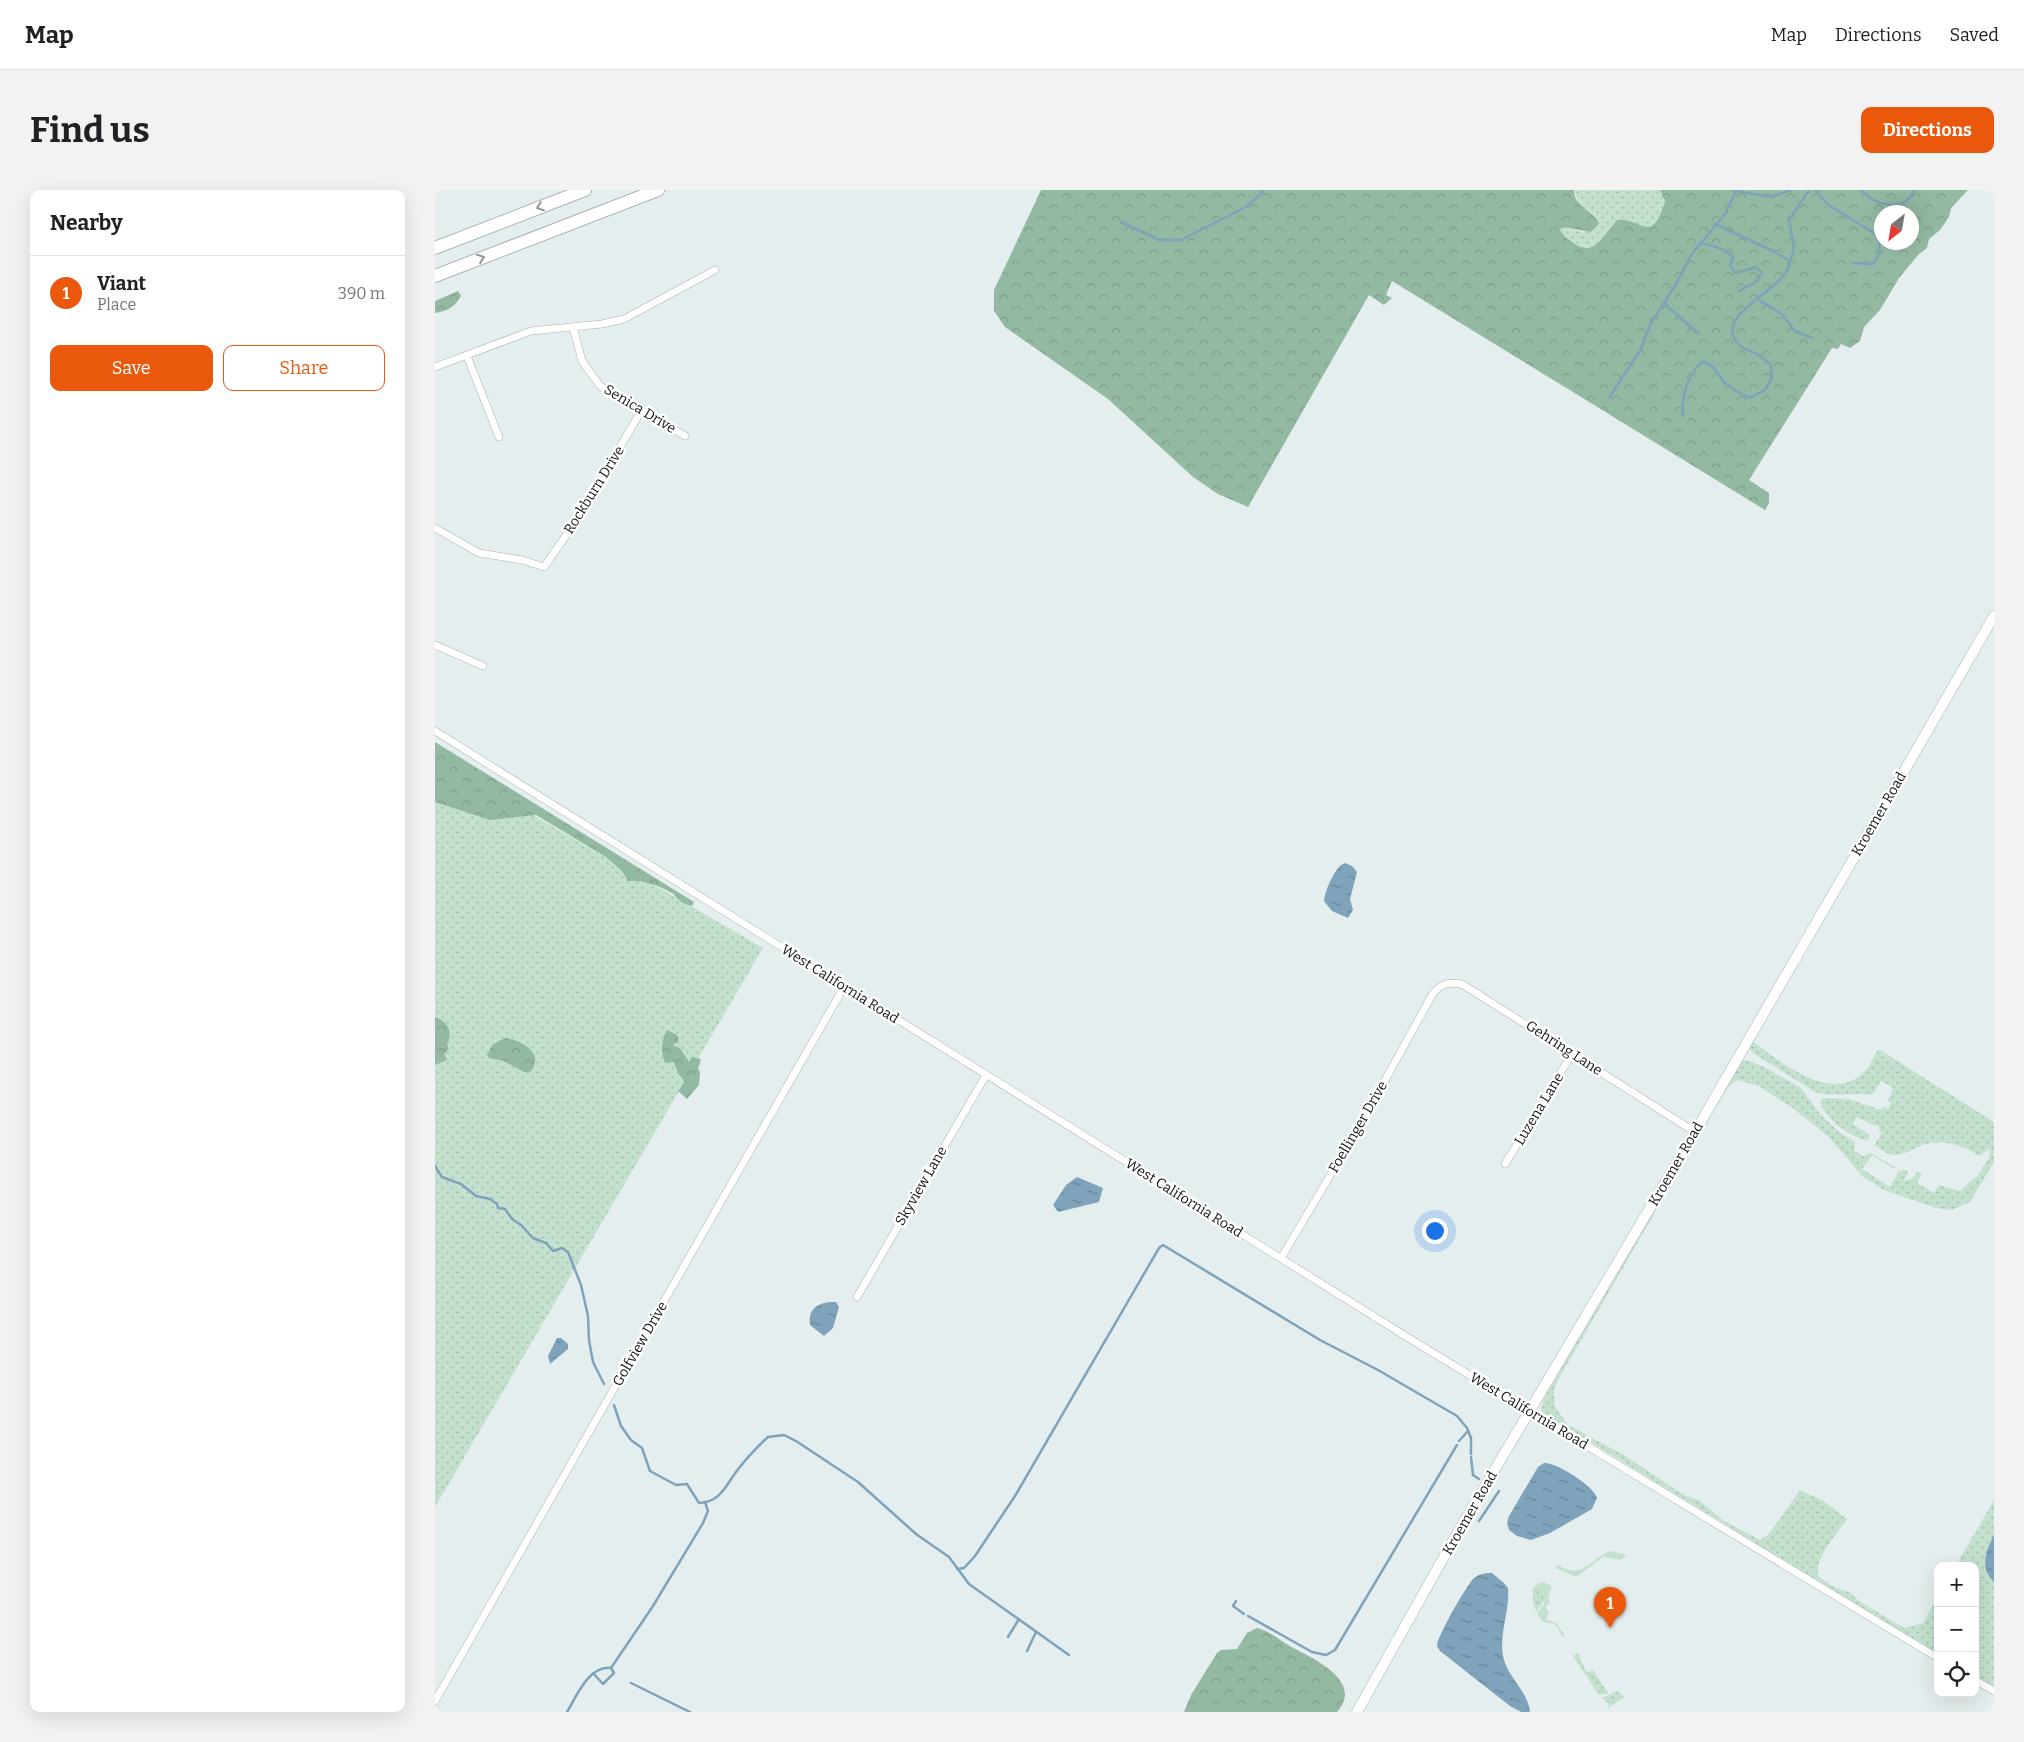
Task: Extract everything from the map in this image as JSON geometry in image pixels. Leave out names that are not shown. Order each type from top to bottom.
[{"type":"highway","points":[[435,248],[585,190]]},
{"type":"highway","points":[[435,276],[658,190]]},
{"type":"street","points":[[435,367],[531,332],[624,319],[715,270]]},
{"type":"street","name":"Senica Drive","points":[[573,327],[582,362],[594,379],[609,393],[685,436]]},
{"type":"street","points":[[467,356],[499,437]]},
{"type":"street","name":"Rockburn Drive","points":[[435,528],[479,553],[522,560],[544,567],[581,514],[641,411]]},
{"type":"street","name":"Kroemer Road","points":[[1357,1712],[1459,1530],[1695,1132],[1994,616]]},
{"type":"street","points":[[435,645],[483,666]]},
{"type":"street","name":"West California Road","points":[[435,731],[1529,1412],[1934,1656]]},
{"type":"street","name":"Gehring Lane","points":[[1432,995],[1440,985],[1450,982],[1462,984],[1695,1132]]},
{"type":"street","name":"Golfview Drive","points":[[435,1701],[844,987]]},
{"type":"street","name":"Foellinger Drive","points":[[1281,1258],[1361,1124],[1432,995]]},
{"type":"street","name":"Luzena Lane","points":[[1505,1164],[1572,1054]]},
{"type":"street","name":"Skyview Lane","points":[[857,1297],[986,1075]]},
{"type":"street","points":[[1979,1682],[1994,1691]]},
{"type":"green space","points":[[1041,190],[1574,190],[1577,201],[1593,215],[1599,224],[1591,232],[1562,227],[1560,230],[1575,244],[1582,248],[1588,248],[1599,242],[1617,220],[1626,220],[1645,227],[1655,223],[1665,201],[1660,190],[1968,190],[1951,208],[1949,217],[1940,230],[1929,239],[1927,248],[1919,254],[1899,278],[1880,310],[1864,327],[1860,341],[1850,348],[1841,344],[1838,349],[1832,348],[1749,480],[1769,493],[1769,503],[1765,510],[1392,281],[1386,295],[1392,298],[1384,305],[1369,295],[1248,507],[1218,494],[1193,477],[1108,399],[1005,327],[994,311],[994,290]]},
{"type":"green space","points":[[1574,190],[1660,190],[1665,201],[1660,215],[1651,226],[1645,227],[1626,220],[1617,220],[1599,242],[1588,248],[1582,248],[1563,235],[1560,230],[1562,227],[1584,232],[1596,216],[1579,205]]},
{"type":"green space","points":[[458,291],[461,296],[453,306],[447,310],[435,313],[435,301]]},
{"type":"green space","points":[[435,742],[694,902],[692,906],[683,903],[673,894],[660,887],[644,882],[628,881],[622,871],[606,857],[536,815],[490,820],[435,802]]},
{"type":"green space","points":[[435,756],[483,786],[763,948],[435,1507]]},
{"type":"green space","points":[[435,1017],[447,1025],[450,1036],[447,1045],[449,1049],[444,1054],[447,1060],[435,1065]]},
{"type":"green space","points":[[667,1030],[677,1035],[679,1041],[673,1045],[680,1048],[689,1062],[692,1057],[701,1059],[698,1069],[700,1072],[699,1085],[687,1099],[678,1091],[684,1083],[674,1062],[665,1063],[662,1050]]},
{"type":"green space","points":[[505,1038],[525,1045],[534,1054],[534,1065],[530,1072],[524,1072],[504,1061],[489,1058],[487,1055],[492,1045]]},
{"type":"green space","points":[[1752,1041],[1800,1073],[1817,1081],[1835,1084],[1851,1081],[1865,1071],[1877,1051],[1880,1050],[1994,1122],[1994,1162],[1970,1202],[1952,1210],[1936,1208],[1884,1190],[1862,1176],[1828,1136],[1794,1109],[1759,1086],[1738,1080],[1729,1086],[1717,1105],[1558,1380],[1554,1390],[1555,1407],[1568,1425],[1622,1454],[1684,1495],[1700,1501],[1724,1521],[1760,1540],[1769,1534],[1800,1490],[1822,1500],[1847,1519],[1823,1553],[1818,1568],[1818,1576],[1832,1586],[1851,1593],[1859,1601],[1904,1628],[1923,1623],[1934,1604],[1934,1652],[1541,1412],[1543,1400],[1742,1061],[1747,1060],[1760,1065],[1800,1087],[1820,1114],[1839,1132],[1855,1142],[1854,1151],[1864,1156],[1871,1153],[1896,1168],[1872,1155],[1862,1169],[1890,1187],[1899,1171],[1906,1170],[1908,1172],[1904,1181],[1912,1179],[1917,1172],[1922,1174],[1917,1183],[1934,1193],[1939,1185],[1960,1191],[1979,1174],[1990,1156],[1989,1149],[1979,1156],[1958,1145],[1943,1142],[1920,1146],[1897,1155],[1886,1153],[1874,1145],[1882,1133],[1878,1131],[1880,1128],[1877,1125],[1857,1117],[1853,1124],[1870,1135],[1868,1140],[1853,1135],[1833,1121],[1820,1102],[1823,1098],[1848,1099],[1881,1110],[1884,1107],[1888,1109],[1891,1103],[1887,1101],[1893,1090],[1892,1087],[1881,1081],[1872,1095],[1822,1094],[1815,1092],[1753,1053],[1749,1047]]},
{"type":"green space","points":[[1994,1500],[1994,1688],[1979,1679],[1979,1562],[1958,1562]]},
{"type":"green space","points":[[1611,1551],[1626,1556],[1621,1560],[1603,1557],[1576,1577],[1555,1568],[1558,1565],[1574,1571],[1581,1569]]},
{"type":"green space","points":[[1543,1582],[1552,1586],[1548,1598],[1550,1603],[1545,1607],[1549,1613],[1546,1619],[1556,1623],[1565,1635],[1563,1637],[1555,1624],[1543,1622],[1537,1613],[1544,1604],[1543,1590],[1537,1584]]},
{"type":"green space","points":[[1537,1584],[1543,1590],[1544,1601],[1536,1612],[1533,1601],[1533,1589]]},
{"type":"green space","points":[[1257,1628],[1270,1633],[1311,1657],[1332,1672],[1345,1690],[1344,1701],[1337,1712],[1184,1712],[1191,1695],[1217,1653],[1221,1650],[1237,1649],[1247,1633]]},
{"type":"green space","points":[[1578,1653],[1587,1673],[1593,1670],[1608,1693],[1599,1695],[1573,1656]]},
{"type":"green space","points":[[1617,1691],[1624,1697],[1608,1708],[1609,1704],[1602,1698]]},
{"type":"water","points":[[1345,863],[1352,866],[1357,872],[1350,899],[1353,910],[1348,918],[1332,911],[1324,901],[1328,885],[1334,874]]},
{"type":"water","points":[[1077,1177],[1103,1188],[1099,1202],[1058,1212],[1053,1205],[1066,1185]]},
{"type":"water","points":[[836,1302],[839,1307],[833,1328],[824,1336],[810,1325],[810,1316],[816,1306]]},
{"type":"water","points":[[557,1338],[561,1338],[568,1344],[568,1349],[550,1364],[548,1356]]},
{"type":"water","points":[[1544,1463],[1557,1466],[1582,1481],[1597,1498],[1592,1509],[1550,1533],[1531,1540],[1517,1536],[1509,1530],[1507,1523],[1509,1516],[1538,1467]]},
{"type":"water","points":[[1994,1535],[1994,1582],[1987,1571],[1985,1559]]},
{"type":"water","points":[[1492,1573],[1508,1588],[1508,1605],[1502,1639],[1503,1656],[1505,1664],[1525,1697],[1530,1712],[1521,1712],[1510,1706],[1440,1651],[1437,1646],[1447,1623],[1473,1579],[1482,1574]]},
{"type":"waterway","points":[[1609,398],[1641,349],[1650,325],[1676,284],[1691,255],[1726,213],[1736,190]]},
{"type":"waterway","points":[[1736,191],[1771,197],[1790,190]]},
{"type":"waterway","points":[[1790,261],[1794,249],[1789,220],[1809,190]]},
{"type":"waterway","points":[[1816,190],[1827,204],[1874,233],[1880,244],[1879,254],[1873,264],[1853,263]]},
{"type":"waterway","points":[[1861,190],[1873,200],[1889,205],[1904,202],[1910,198],[1914,190]]},
{"type":"waterway","points":[[1121,222],[1159,240],[1181,240],[1246,207],[1264,191]]},
{"type":"waterway","points":[[1683,416],[1683,401],[1686,387],[1692,374],[1701,362],[1709,364],[1725,383],[1750,398],[1765,390],[1772,378],[1771,365],[1757,354],[1740,346],[1732,330],[1735,320],[1778,281],[1787,271],[1790,261],[1715,224]]},
{"type":"waterway","points":[[1699,243],[1717,247],[1733,257],[1730,266],[1736,273],[1756,267],[1762,273],[1756,282],[1739,291]]},
{"type":"waterway","points":[[1759,300],[1782,314],[1795,331],[1812,338]]},
{"type":"waterway","points":[[1665,301],[1668,307],[1699,334]]},
{"type":"waterway","points":[[435,1166],[442,1177],[461,1184],[476,1196],[490,1199],[497,1204],[498,1208],[505,1209],[512,1219],[521,1225],[533,1238],[546,1243],[553,1251],[562,1248],[568,1252],[581,1285],[588,1316],[589,1340],[593,1362],[604,1384]]},
{"type":"waterway","points":[[957,1569],[964,1568],[975,1556],[1015,1496],[1159,1248],[1163,1245],[1320,1340],[1378,1370],[1457,1416],[1467,1428],[1471,1438],[1471,1454]]},
{"type":"waterway","points":[[614,1405],[621,1426],[631,1440],[642,1448],[650,1471],[676,1485],[687,1484],[699,1503],[717,1497],[743,1463],[768,1437],[784,1435],[796,1441],[858,1482],[916,1534],[949,1557],[969,1584],[1069,1655]]},
{"type":"waterway","points":[[1459,1441],[1468,1431]]},
{"type":"waterway","points":[[1248,1616],[1312,1652],[1326,1655],[1335,1650],[1457,1445]]},
{"type":"waterway","points":[[1471,1457],[1473,1475],[1479,1479]]},
{"type":"waterway","points":[[1479,1521],[1499,1491]]},
{"type":"waterway","points":[[593,1673],[603,1684],[614,1673],[611,1668],[653,1606],[703,1523],[708,1511],[705,1502]]},
{"type":"waterway","points":[[1236,1601],[1233,1606],[1244,1614]]},
{"type":"waterway","points":[[1008,1637],[1019,1619]]},
{"type":"waterway","points":[[1027,1651],[1036,1632]]},
{"type":"waterway","points":[[567,1712],[584,1683],[603,1668],[611,1668]]},
{"type":"waterway","points":[[631,1683],[690,1712]]},
{"type":"place","name":"Viant","points":[[1610,1628]]}]
